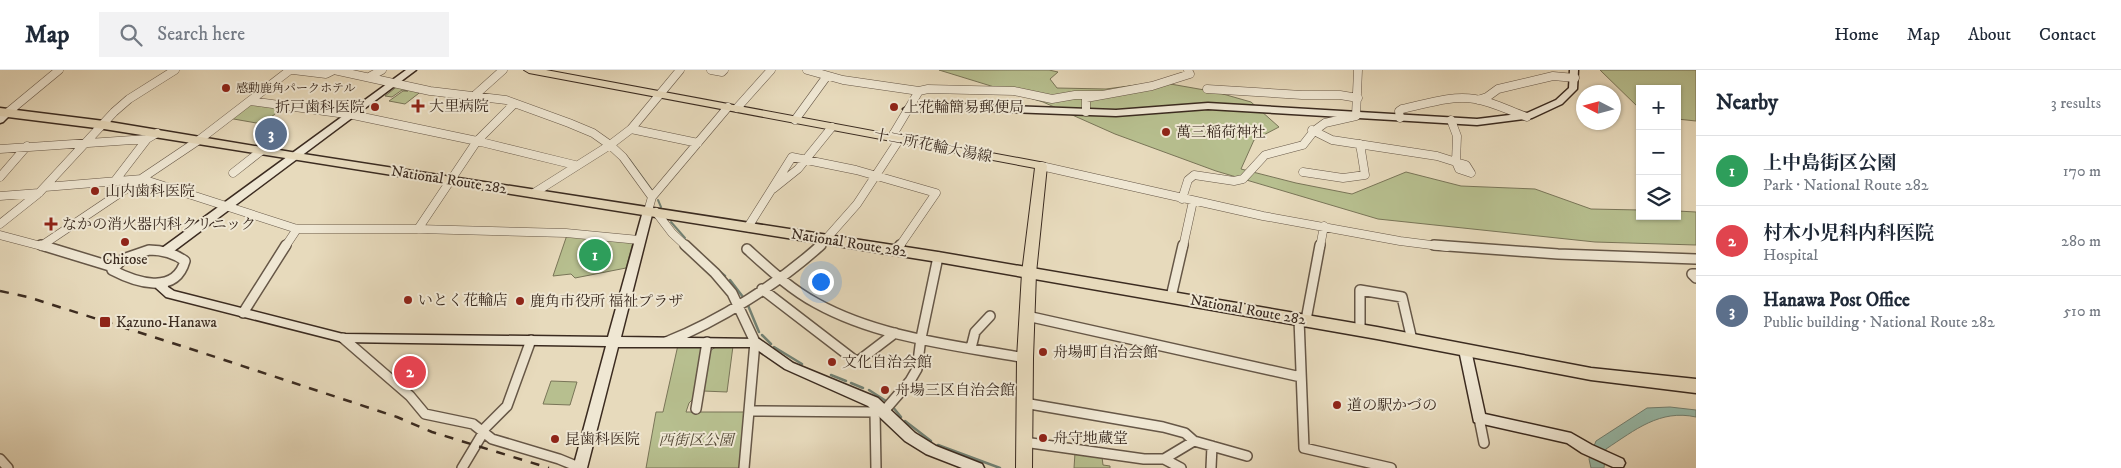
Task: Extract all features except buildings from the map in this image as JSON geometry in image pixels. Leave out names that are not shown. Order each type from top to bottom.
[{"type":"highway","name":"National Route 282","points":[[2,115],[104,125],[152,136],[199,140],[296,157],[534,193],[652,207],[748,227],[938,256],[1360,330],[1591,374],[1696,386]]},
{"type":"main road","name":"十二所花輪大湯線","points":[[529,70],[558,72],[659,94],[1041,166]]},
{"type":"main road","points":[[1024,468],[1025,358],[1029,273],[1041,166]]},
{"type":"street","points":[[2,115],[59,70]]},
{"type":"street","points":[[0,224],[42,190],[129,99],[175,70]]},
{"type":"street","points":[[41,246],[199,140],[291,70],[326,74],[334,70],[370,76],[396,83],[506,100],[593,134],[610,145],[623,157],[652,207],[672,233],[715,273],[732,293],[755,342],[744,468]]},
{"type":"street","points":[[370,76],[382,70]]},
{"type":"street","points":[[166,252],[412,70]]},
{"type":"street","points":[[476,95],[503,70]]},
{"type":"street","points":[[534,193],[575,165],[610,145],[631,129],[680,70]]},
{"type":"street","points":[[711,70],[722,72],[724,70]]},
{"type":"street","points":[[343,338],[410,396],[426,414],[473,424],[492,439],[580,468],[639,240],[652,207],[698,143],[771,70]]},
{"type":"street","points":[[806,70],[828,76],[920,91],[928,89],[1014,91],[1052,99],[1075,95],[1103,95]]},
{"type":"street","points":[[1086,112],[1086,98],[1152,86],[1190,74],[1188,70]]},
{"type":"street","points":[[1356,116],[1358,70]]},
{"type":"street","points":[[1549,70],[1562,76]]},
{"type":"street","points":[[908,109],[969,107],[1116,113],[1208,106],[1477,122],[1527,116],[1559,102],[1573,89],[1574,74],[1553,76],[1498,89],[1487,97],[1478,100]]},
{"type":"street","points":[[796,120],[828,76]]},
{"type":"street","points":[[1207,89],[1302,95],[1340,94],[1358,98]]},
{"type":"street","points":[[664,342],[684,335],[737,306],[826,240],[878,176],[908,109],[920,91]]},
{"type":"street","points":[[1400,118],[1399,111],[1402,109],[1422,106],[1428,102],[1467,98],[1527,116]]},
{"type":"street","points":[[250,100],[353,115],[477,141],[575,165]]},
{"type":"street","points":[[418,229],[449,179],[477,141],[514,104]]},
{"type":"street","points":[[1182,199],[1188,180],[1194,175],[1234,181],[1243,179],[1265,156],[1303,145],[1312,130],[1330,121],[1356,116]]},
{"type":"street","points":[[1312,130],[1332,140],[1436,156],[1456,163],[1454,153],[1458,137],[1451,120]]},
{"type":"street","points":[[770,191],[780,185],[807,160],[832,127]]},
{"type":"street","points":[[631,129],[698,143]]},
{"type":"street","points":[[0,149],[152,136]]},
{"type":"street","points":[[114,182],[152,136]]},
{"type":"street","points":[[1303,172],[1331,177],[1359,178],[1365,175],[1360,144]]},
{"type":"street","points":[[0,178],[27,146]]},
{"type":"street","points":[[232,173],[261,151]]},
{"type":"street","points":[[748,227],[792,157],[878,176],[936,193],[897,250]]},
{"type":"street","points":[[1041,166],[1182,199],[1419,244],[1589,257],[1696,259]]},
{"type":"street","points":[[0,196],[142,179],[297,229],[418,229],[566,233],[639,240]]},
{"type":"street","points":[[1171,297],[1193,201]]},
{"type":"street","points":[[1324,226],[1302,320],[1301,377],[1304,448],[1391,468]]},
{"type":"street","points":[[243,313],[297,229]]},
{"type":"street","points":[[0,235],[105,266],[113,267],[125,257],[149,250],[166,252],[182,258],[184,261],[184,265],[175,276],[163,284],[155,284],[116,272],[112,270],[113,267]]},
{"type":"street","points":[[747,248],[778,277],[816,303],[880,330],[1025,358]]},
{"type":"street","points":[[876,468],[879,411],[910,381],[917,369],[921,338],[938,256]]},
{"type":"street","points":[[1696,274],[1692,274],[1696,278]]},
{"type":"street","points":[[163,284],[162,288],[170,294],[343,338],[755,342],[790,366],[864,397],[910,437],[931,450],[977,468]]},
{"type":"street","points":[[762,289],[857,362],[895,333]]},
{"type":"street","points":[[1360,330],[1360,290],[1402,297],[1412,340]]},
{"type":"street","points":[[971,348],[975,332],[990,316]]},
{"type":"street","points":[[1027,316],[1301,377]]},
{"type":"street","points":[[462,468],[483,432],[507,406],[532,340]]},
{"type":"street","points":[[696,409],[707,342]]},
{"type":"street","points":[[1465,350],[1484,443]]},
{"type":"street","points":[[1024,403],[1163,426],[1185,433],[1194,441],[1247,456]]},
{"type":"street","points":[[750,411],[879,411]]},
{"type":"street","points":[[1479,418],[1571,438],[1587,449],[1614,462]]},
{"type":"street","points":[[1164,459],[1194,441]]},
{"type":"street","points":[[1024,442],[1144,459],[1164,459],[1181,468]]},
{"type":"street","points":[[1211,468],[1212,446]]},
{"type":"street","points":[[0,459],[8,468]]},
{"type":"green space","points":[[939,70],[1049,70],[1058,72],[1050,79],[1057,88],[1106,89],[1159,82],[1216,92],[1251,102],[1279,127],[1254,140],[1241,169],[1296,183],[1352,194],[1406,172],[1461,186],[1535,189],[1591,209],[1636,210],[1636,220],[1681,220],[1681,211],[1696,212],[1696,245],[1595,242],[1378,219],[1216,171],[1115,134],[1043,102]]},
{"type":"green space","points":[[1600,70],[1696,70],[1696,121],[1681,119],[1681,85],[1636,85],[1636,105],[1621,90],[1621,85],[1615,85]]},
{"type":"green space","points":[[399,85],[423,90],[405,104],[389,101],[403,91],[408,91],[402,90],[392,97],[385,96]]},
{"type":"green space","points":[[248,102],[284,107],[262,124],[228,118]]},
{"type":"green space","points":[[567,235],[633,242],[626,268],[575,278],[571,274],[553,276]]},
{"type":"green space","name":"西街区公園","points":[[696,344],[701,349],[693,399],[689,403],[686,412],[745,412],[740,468],[646,468],[656,412],[663,412],[678,345]]},
{"type":"green space","points":[[717,346],[733,346],[727,392],[703,391],[710,351]]},
{"type":"green space","points":[[551,381],[577,382],[570,405],[543,404]]},
{"type":"green space","points":[[1075,453],[1102,457],[1103,465],[1110,466],[1110,468],[1074,468]]},
{"type":"shaded area","points":[[1670,407],[1696,410],[1696,417],[1671,416],[1648,423],[1606,449],[1604,468],[1591,468],[1589,459],[1596,441],[1647,408]]},
{"type":"waterway","points":[[629,159],[651,189]]},
{"type":"waterway","points":[[658,200],[661,207]]},
{"type":"waterway","points":[[671,222],[685,238]]},
{"type":"waterway","points":[[718,270],[725,276]]},
{"type":"waterway","points":[[730,280],[743,297]]},
{"type":"waterway","points":[[747,303],[759,332]]},
{"type":"waterway","points":[[762,335],[771,344]]},
{"type":"waterway","points":[[774,347],[802,364]]},
{"type":"waterway","points":[[831,375],[846,381]]},
{"type":"waterway","points":[[851,383],[863,388]]},
{"type":"waterway","points":[[869,390],[886,401]]},
{"type":"waterway","points":[[892,406],[901,417]]},
{"type":"waterway","points":[[905,421],[931,441]]},
{"type":"waterway","points":[[938,445],[1000,468]]},
{"type":"railway","points":[[0,291],[28,297],[188,348],[397,417],[432,432],[549,468]]},
{"type":"place","name":"感動鹿角パークホテル","points":[[226,88]]},
{"type":"place","name":"大里病院","points":[[418,106]]},
{"type":"place","name":"折戸歯科医院","points":[[375,107]]},
{"type":"place","name":"上花輪簡易郵便局","points":[[894,107]]},
{"type":"place","name":"萬三稲荷神社","points":[[1166,132]]},
{"type":"place","name":"Hanawa Post Office","points":[[271,134]]},
{"type":"place","name":"山内歯科医院","points":[[95,191]]},
{"type":"place","name":"なかの消火器内科クリニック","points":[[51,224]]},
{"type":"place","name":"Chitose","points":[[125,242]]},
{"type":"place","name":"上中島街区公園","points":[[595,255]]},
{"type":"place","name":"いとく花輪店","points":[[408,300]]},
{"type":"place","name":"鹿角市役所 福祉プラザ","points":[[520,301]]},
{"type":"place","name":"Kazuno-Hanawa","points":[[105,322]]},
{"type":"place","name":"舟場町自治会館","points":[[1043,352]]},
{"type":"place","name":"文化自治会館","points":[[832,362]]},
{"type":"place","name":"村木小児科内科医院","points":[[410,372]]},
{"type":"place","name":"舟場三区自治会館","points":[[885,390]]},
{"type":"place","name":"道の駅かづの","points":[[1337,405]]},
{"type":"place","name":"舟守地蔵堂","points":[[1043,438]]},
{"type":"place","name":"昆歯科医院","points":[[555,439]]}]
